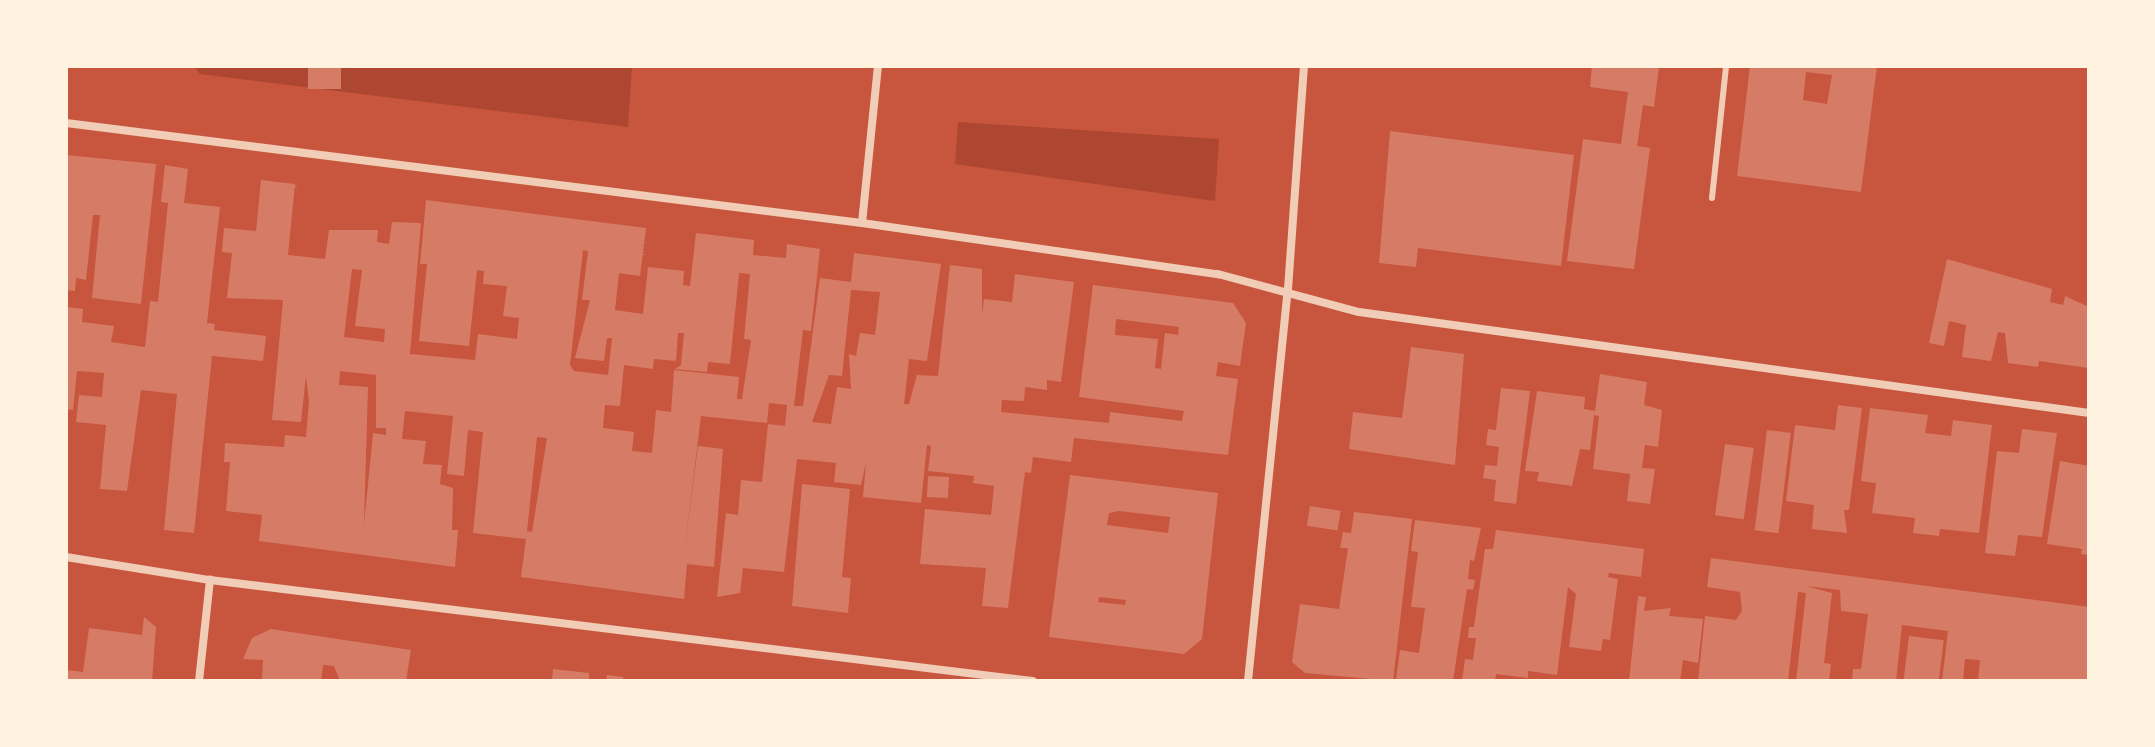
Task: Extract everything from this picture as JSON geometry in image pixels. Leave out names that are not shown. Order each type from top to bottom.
[{"type":"street","points":[[862,223],[878,66]]},
{"type":"street","points":[[1248,681],[1288,289],[1304,66]]},
{"type":"street","points":[[66,123],[862,223],[1218,274],[1288,289],[1359,312],[2089,413]]},
{"type":"street","points":[[66,557],[210,580],[1033,681]]},
{"type":"street","points":[[199,681],[210,580]]},
{"type":"lane","points":[[1712,198],[1726,66]]},
{"type":"shaded area","points":[[194,66],[632,66],[628,127],[200,74]]},
{"type":"shaded area","points":[[958,122],[1219,139],[1215,201],[955,164]]},
{"type":"building","points":[[308,66],[341,66],[341,89],[308,89]]},
{"type":"building","points":[[1592,66],[1659,66],[1654,107],[1643,105],[1637,146],[1650,148],[1634,269],[1567,261],[1583,139],[1621,144],[1628,92],[1590,87]]},
{"type":"building","points":[[1750,66],[1877,66],[1861,192],[1737,176]],"holes":[[[1806,72],[1832,75],[1827,104],[1803,100]]]},
{"type":"building","points":[[1390,131],[1574,155],[1561,266],[1418,248],[1416,267],[1379,263]]},
{"type":"building","points":[[66,155],[156,164],[141,304],[92,298],[100,215],[93,215],[86,280],[76,278],[75,291],[66,290]]},
{"type":"building","points":[[165,165],[188,169],[184,203],[220,207],[207,323],[215,324],[214,330],[266,336],[263,361],[212,356],[194,533],[164,530],[177,394],[141,390],[127,491],[100,489],[106,425],[76,422],[79,395],[102,397],[104,373],[77,371],[73,410],[66,409],[66,307],[83,309],[82,322],[114,326],[111,342],[145,347],[150,301],[158,302],[168,203],[161,202]]},
{"type":"building","points":[[261,180],[295,184],[288,255],[325,259],[329,230],[378,230],[377,242],[389,244],[392,222],[421,223],[410,354],[475,360],[478,334],[517,339],[519,318],[503,316],[507,286],[483,284],[484,271],[477,270],[469,346],[419,341],[427,264],[420,264],[426,200],[646,228],[640,276],[619,273],[615,310],[643,314],[648,267],[684,271],[683,285],[690,286],[696,233],[754,240],[753,255],[786,258],[787,244],[820,249],[811,331],[803,330],[794,406],[803,406],[820,278],[851,282],[854,253],[941,264],[927,361],[909,359],[904,404],[909,404],[917,375],[938,376],[950,265],[982,269],[982,315],[984,299],[1012,302],[1015,274],[1074,282],[1061,382],[1047,380],[1047,390],[1025,387],[1024,401],[1002,400],[1001,412],[1109,423],[1110,412],[1182,421],[1184,411],[1079,397],[1093,285],[1233,303],[1246,323],[1240,366],[1218,362],[1216,376],[1238,379],[1228,455],[1074,438],[1071,462],[1033,457],[1031,473],[1025,472],[1008,608],[982,606],[986,568],[920,564],[925,509],[991,515],[994,486],[973,483],[974,476],[928,471],[931,446],[927,445],[921,503],[863,497],[866,463],[861,485],[834,482],[836,463],[797,459],[784,572],[743,568],[740,593],[717,597],[726,513],[738,515],[741,480],[762,482],[768,424],[785,426],[787,405],[769,403],[767,423],[701,416],[683,562],[698,446],[723,449],[714,567],[687,564],[684,599],[521,577],[526,539],[473,533],[483,432],[468,430],[464,476],[447,474],[453,416],[405,411],[402,439],[426,441],[423,464],[442,465],[440,484],[453,488],[452,530],[458,530],[455,567],[259,541],[262,515],[226,511],[230,462],[224,462],[225,443],[284,447],[285,435],[306,437],[309,402],[306,376],[301,422],[272,420],[283,300],[227,298],[232,253],[222,252],[224,228],[256,231]],"holes":[[[583,250],[588,251],[582,300],[590,300],[575,358],[604,361],[607,338],[612,338],[608,375],[574,371],[570,365]],[[352,269],[362,270],[355,326],[385,329],[384,342],[344,337]],[[739,273],[750,274],[744,339],[751,340],[742,399],[737,399],[739,377],[674,370],[671,412],[656,410],[652,453],[632,451],[634,432],[603,428],[605,405],[620,406],[624,365],[653,369],[654,359],[676,361],[678,333],[684,333],[681,365],[675,369],[707,372],[708,362],[730,364]],[[851,290],[880,292],[875,335],[860,333],[856,356],[849,354],[851,389],[837,387],[831,424],[812,422],[829,375],[842,376]],[[1116,319],[1179,327],[1178,335],[1165,333],[1161,369],[1155,368],[1158,339],[1115,335]],[[340,371],[376,375],[376,428],[386,428],[386,435],[373,433],[364,525],[368,387],[339,385]],[[537,437],[547,438],[532,532],[527,531]]]},
{"type":"building","points":[[1947,259],[2052,289],[2050,302],[2063,305],[2065,296],[2089,307],[2089,368],[2039,361],[2038,367],[2008,363],[2005,333],[1998,332],[1991,361],[1962,357],[1966,325],[1949,321],[1944,346],[1929,343]]},
{"type":"building","points":[[1411,347],[1464,354],[1455,465],[1349,449],[1353,412],[1402,418]]},
{"type":"building","points":[[1600,374],[1647,382],[1644,405],[1662,410],[1658,447],[1645,445],[1642,468],[1655,469],[1650,504],[1627,501],[1630,474],[1593,469],[1599,416],[1594,415],[1590,450],[1580,449],[1572,486],[1537,481],[1539,472],[1525,471],[1537,391],[1585,397],[1584,409],[1595,411]]},
{"type":"building","points":[[1501,388],[1530,391],[1516,504],[1494,501],[1496,480],[1483,478],[1485,465],[1497,466],[1499,447],[1486,445],[1488,429],[1496,430]]},
{"type":"building","points":[[1838,405],[1862,408],[1849,510],[1844,510],[1847,533],[1812,529],[1814,505],[1786,501],[1795,425],[1835,430]]},
{"type":"building","points":[[1870,408],[1928,415],[1925,433],[1951,436],[1953,420],[1992,425],[1979,533],[1940,529],[1939,536],[1913,533],[1915,518],[1872,513],[1876,483],[1861,481]]},
{"type":"building","points":[[2022,429],[2057,433],[2042,537],[2018,535],[2015,556],[1985,553],[1997,451],[2019,453]]},
{"type":"building","points":[[1767,430],[1791,433],[1779,533],[1755,530]]},
{"type":"building","points":[[1725,444],[1754,448],[1744,519],[1715,515]]},
{"type":"building","points":[[2060,461],[2089,466],[2089,555],[2081,554],[2082,549],[2047,544]]},
{"type":"building","points":[[1070,475],[1218,493],[1202,639],[1184,654],[1049,637]],"holes":[[[1119,511],[1170,517],[1168,533],[1107,525],[1109,513]],[[1099,597],[1126,600],[1125,605],[1098,602]]]},
{"type":"building","points":[[928,476],[949,477],[948,498],[927,497]]},
{"type":"building","points":[[802,484],[850,489],[842,577],[851,578],[848,613],[792,606]]},
{"type":"building","points":[[1310,506],[1341,511],[1337,531],[1307,526]]},
{"type":"building","points":[[1354,512],[1412,519],[1393,681],[1305,673],[1292,662],[1300,604],[1339,609],[1348,548],[1340,548],[1343,532],[1351,533]]},
{"type":"building","points":[[1415,520],[1481,528],[1474,561],[1470,560],[1468,579],[1475,580],[1473,590],[1467,589],[1453,681],[1396,680],[1400,650],[1419,653],[1425,608],[1411,607],[1418,552],[1411,551]]},
{"type":"building","points":[[1496,530],[1644,549],[1641,577],[1609,573],[1608,577],[1618,579],[1610,640],[1603,639],[1601,651],[1569,647],[1576,594],[1568,587],[1557,675],[1528,671],[1528,678],[1496,674],[1495,681],[1462,681],[1465,659],[1473,660],[1476,638],[1468,638],[1469,627],[1474,627],[1485,549],[1493,549]]},
{"type":"building","points":[[1711,558],[2089,607],[2089,681],[1978,681],[1980,660],[1965,659],[1963,681],[1942,681],[1948,631],[1902,625],[1896,681],[1852,681],[1853,669],[1861,669],[1868,614],[1841,611],[1840,590],[1806,586],[1832,593],[1824,663],[1831,664],[1829,681],[1796,681],[1806,593],[1798,592],[1788,681],[1698,681],[1705,616],[1736,620],[1742,611],[1740,592],[1707,587]]},
{"type":"building","points":[[1638,596],[1646,597],[1644,611],[1671,608],[1669,616],[1703,619],[1698,663],[1683,660],[1680,681],[1629,681]]},
{"type":"building","points":[[144,617],[156,627],[152,681],[66,681],[66,670],[83,672],[89,628],[142,635]]},
{"type":"building","points":[[271,629],[411,650],[406,681],[340,681],[334,666],[323,665],[321,681],[262,681],[263,660],[243,659],[252,638]]},
{"type":"building","points":[[1909,636],[1944,640],[1939,681],[1904,681]]},
{"type":"building","points":[[553,669],[589,673],[589,681],[552,681]]},
{"type":"building","points":[[607,675],[623,677],[623,681],[606,681]]}]
